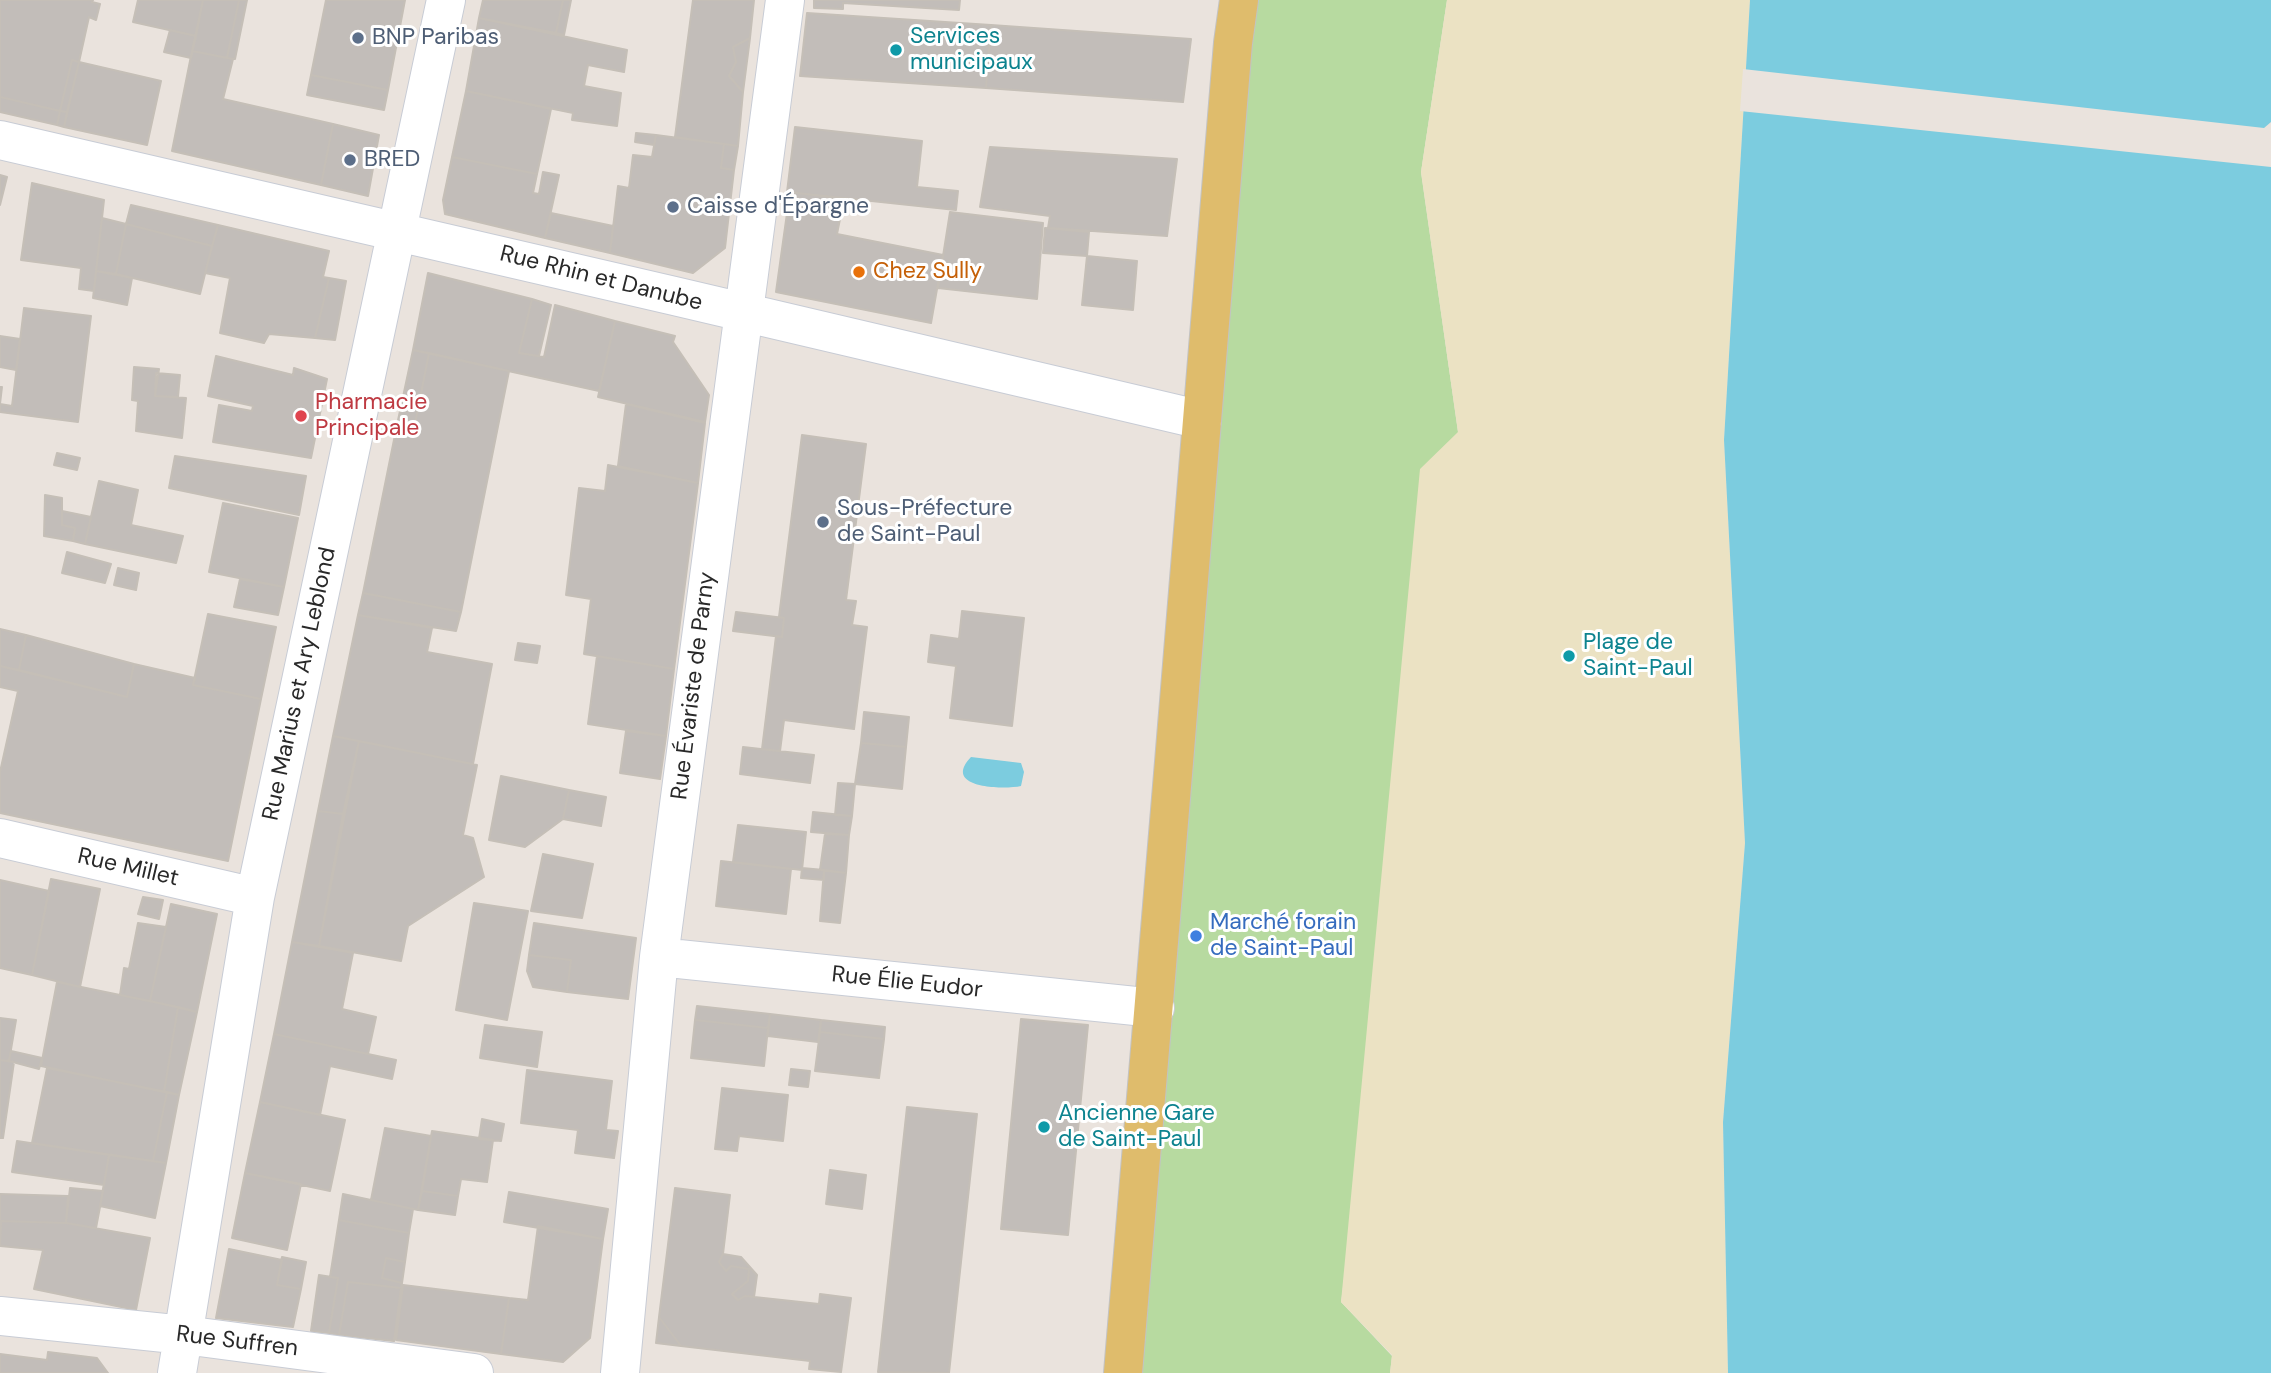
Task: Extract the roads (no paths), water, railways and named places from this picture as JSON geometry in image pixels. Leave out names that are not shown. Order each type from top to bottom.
[{"type":"main road","points":[[1123,1373],[1239,0]]},
{"type":"street","name":"Rue Marius et Ary Leblond","points":[[177,1373],[256,897],[446,0]]},
{"type":"street","name":"Rue Évariste de Parny","points":[[620,1373],[659,957],[785,0]]},
{"type":"street","name":"Rue Rhin et Danube","points":[[0,139],[396,229],[1202,420]]},
{"type":"street","name":"Rue Millet","points":[[0,838],[256,897]]},
{"type":"street","name":"Rue Élie Eudor","points":[[659,957],[1155,1008]]},
{"type":"street","name":"Rue Suffren","points":[[0,1316],[184,1335],[474,1373]]},
{"type":"water","points":[[1750,0],[2271,0],[2271,1373],[1728,1373],[1723,1122],[1745,843],[1724,440]]},
{"type":"water","points":[[971,757],[1021,763],[1024,772],[1021,786],[989,787],[969,781],[964,775],[964,767]]},
{"type":"place","name":"BNP Paribas","points":[[358,38]]},
{"type":"place","name":"Services municipaux","points":[[896,50]]},
{"type":"place","name":"BRED","points":[[350,160]]},
{"type":"place","name":"Caisse d'Épargne","points":[[673,207]]},
{"type":"place","name":"Chez Sully","points":[[859,272]]},
{"type":"place","name":"Pharmacie Principale","points":[[301,416]]},
{"type":"place","name":"Sous-Préfecture de Saint-Paul","points":[[823,522]]},
{"type":"place","name":"Plage de Saint-Paul","points":[[1569,656]]},
{"type":"place","name":"Marché forain de Saint-Paul","points":[[1196,936]]},
{"type":"place","name":"Ancienne Gare de Saint-Paul","points":[[1044,1127]]}]
